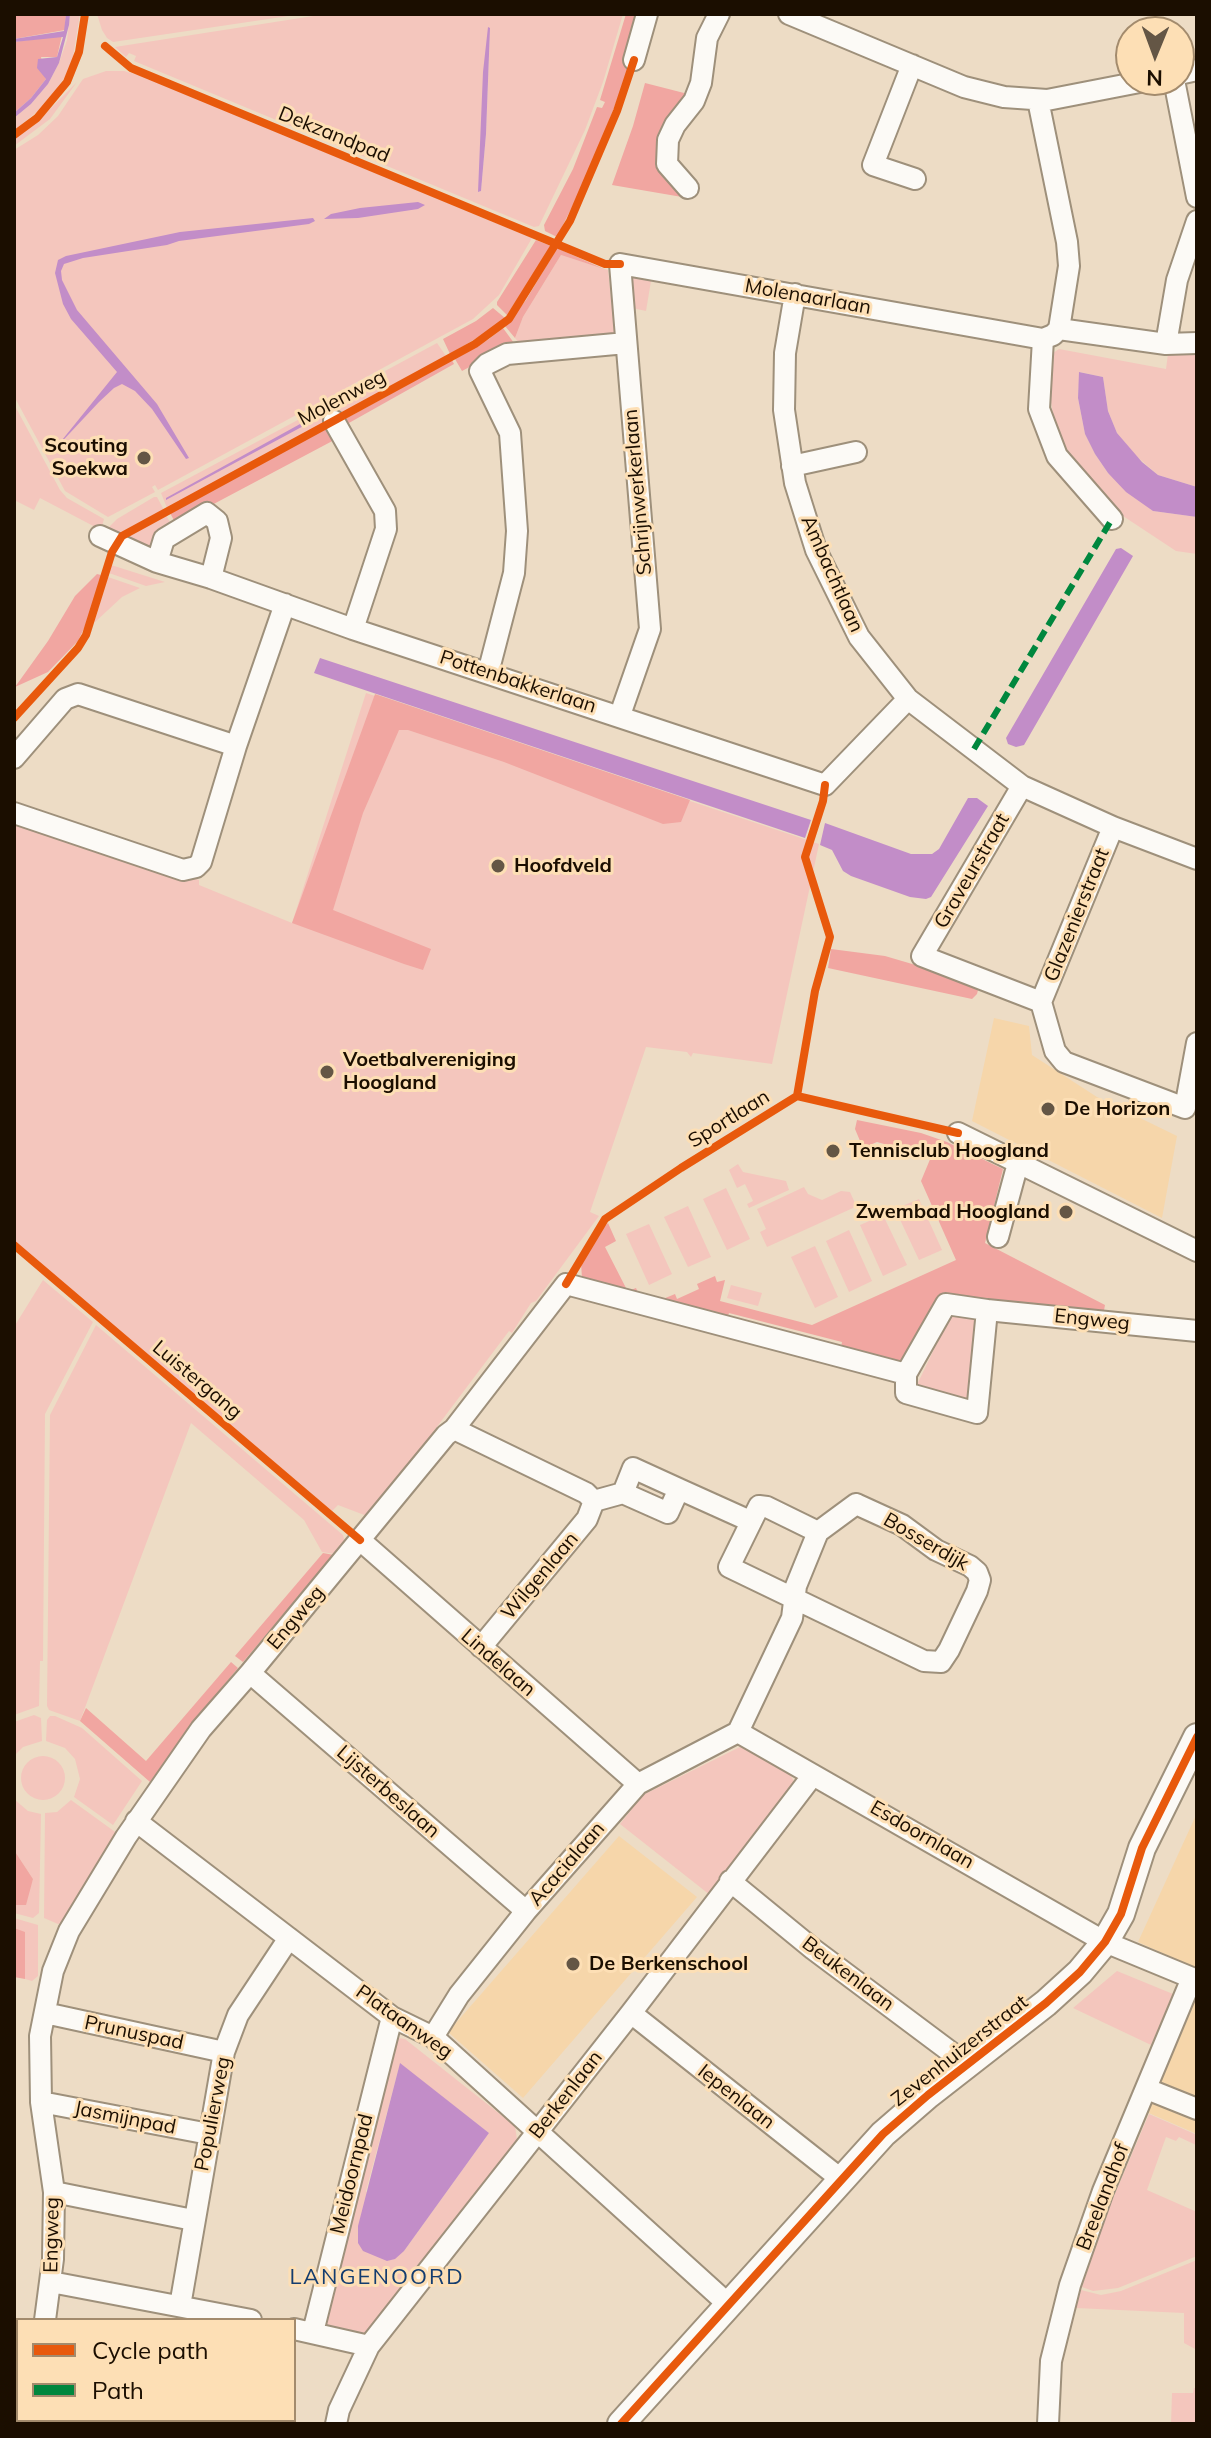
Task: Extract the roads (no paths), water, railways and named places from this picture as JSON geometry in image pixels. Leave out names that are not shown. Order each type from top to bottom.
[{"type":"street","points":[[634,60],[647,14]]},
{"type":"street","points":[[688,188],[667,164],[668,140],[675,125],[694,101],[701,83],[707,38],[719,14]]},
{"type":"street","points":[[789,14],[985,93],[1038,100],[1115,87]]},
{"type":"street","points":[[912,65],[873,165],[915,179]]},
{"type":"street","points":[[1177,96],[1197,197]]},
{"type":"street","points":[[1038,100],[1067,242],[1069,266],[1051,334],[1039,409],[1057,456],[1112,519]]},
{"type":"street","points":[[1166,344],[1177,280],[1197,221]]},
{"type":"street","name":"Molenaarlaan","points":[[620,264],[1051,334],[1166,344],[1197,343]]},
{"type":"street","name":"Schrijnwerkerlaan","points":[[620,264],[650,629],[620,715]]},
{"type":"street","name":"Ambachtlaan","points":[[795,294],[785,353],[784,396],[795,483],[816,550],[859,637],[908,699],[1022,786],[1113,827],[1197,859]]},
{"type":"street","points":[[488,673],[514,573],[517,531],[510,433],[480,371],[507,354],[626,343]]},
{"type":"street","points":[[334,421],[385,511],[386,529],[353,629]]},
{"type":"street","points":[[792,466],[856,452]]},
{"type":"street","points":[[157,562],[164,539],[207,513],[217,521],[221,538],[211,578]]},
{"type":"street","name":"Pottenbakkerlaan","points":[[100,536],[157,562],[825,785],[908,699]]},
{"type":"street","points":[[14,813],[183,870],[190,870],[201,862],[236,746],[285,604]]},
{"type":"street","points":[[14,758],[65,699],[78,694],[236,746]]},
{"type":"street","name":"Graveurstraat","points":[[971,975],[922,956],[1022,786]]},
{"type":"street","name":"Glazenierstraat","points":[[1113,827],[1041,1002],[1055,1051],[1064,1062],[1185,1108],[1197,1043]]},
{"type":"street","name":"Glazenierstraat","points":[[971,975],[1041,1002]]},
{"type":"street","points":[[958,1133],[1197,1251]]},
{"type":"street","points":[[998,1237],[1018,1163]]},
{"type":"street","name":"Engweg","points":[[45,2318],[51,2282],[54,2192],[41,2102],[39,2058],[53,1971],[69,1931],[136,1821],[201,1729],[454,1429],[566,1284],[906,1374],[946,1304],[1197,1331]]},
{"type":"street","points":[[906,1374],[906,1393],[977,1413],[987,1310]]},
{"type":"street","points":[[454,1429],[586,1493],[594,1501],[623,1493],[668,1513],[679,1489],[750,1521],[759,1506],[767,1507],[818,1532],[796,1586],[792,1618],[738,1732]]},
{"type":"street","name":"Wilgenlaan","points":[[481,1647],[587,1519],[594,1501]]},
{"type":"street","name":"Bosserdijk","points":[[750,1521],[729,1567],[924,1661],[941,1662],[977,1591],[980,1580],[977,1572],[936,1550],[902,1525],[856,1504],[818,1532]]},
{"type":"street","name":"Lindelaan","points":[[360,1540],[638,1784]]},
{"type":"street","name":"Lijsterbeslaan","points":[[250,1673],[526,1911]]},
{"type":"street","name":"Esdoornlaan","points":[[738,1732],[829,1781],[1105,1942],[1194,1979]]},
{"type":"street","name":"Acacialaan","points":[[433,2037],[459,1995],[526,1911],[638,1784],[738,1732]]},
{"type":"street","name":"Zevenhuizerstraat","points":[[621,2424],[904,2115],[1046,2003],[1080,1972],[1105,1942],[1121,1914],[1142,1848],[1197,1737]]},
{"type":"street","name":"Berkenlaan","points":[[336,2424],[339,2410],[369,2346],[631,2013],[813,1775]]},
{"type":"street","name":"Plataanweg","points":[[136,1821],[392,2017],[433,2037],[729,2305]]},
{"type":"street","name":"Beukenlaan","points":[[730,1881],[813,1949],[968,2065]]},
{"type":"street","name":"Populierweg","points":[[180,2306],[224,2052],[238,2015],[289,1938]]},
{"type":"street","name":"Breelandhof","points":[[1048,2424],[1051,2361],[1070,2285],[1103,2191],[1194,1979]]},
{"type":"street","name":"Prunuspad","points":[[45,2013],[224,2052]]},
{"type":"street","name":"Iepenlaan","points":[[631,2013],[842,2180]]},
{"type":"street","name":"Meidoornpad","points":[[304,2330],[392,2017]]},
{"type":"street","points":[[1147,2089],[1197,2109]]},
{"type":"street","name":"Jasmijnpad","points":[[41,2102],[209,2134]]},
{"type":"street","points":[[54,2192],[193,2220]]},
{"type":"street","points":[[51,2282],[241,2318]]},
{"type":"street","points":[[304,2330],[369,2346]]},
{"type":"place","name":"Scouting Soekwa","points":[[144,458]]},
{"type":"place","name":"Hoofdveld","points":[[498,866]]},
{"type":"place","name":"Voetbalvereniging Hoogland","points":[[327,1072]]},
{"type":"place","name":"De Horizon","points":[[1048,1109]]},
{"type":"place","name":"Tennisclub Hoogland","points":[[833,1151]]},
{"type":"place","name":"Zwembad Hoogland","points":[[1066,1212]]},
{"type":"place","name":"De Berkenschool","points":[[573,1964]]},
{"type":"district","name":"LANGENOORD","points":[[377,2277]]}]
